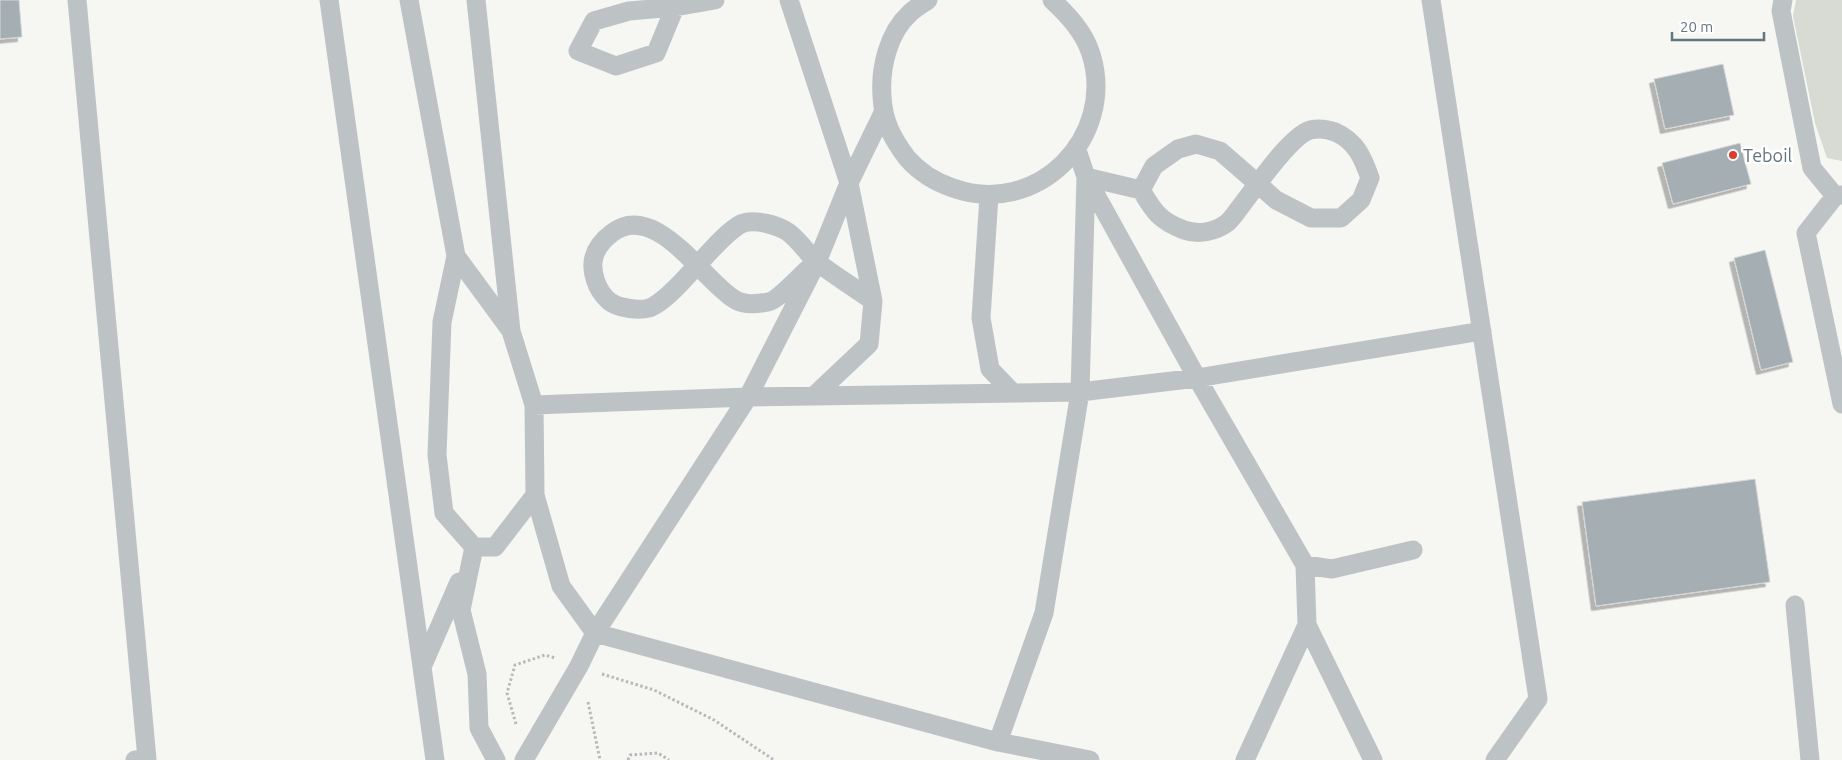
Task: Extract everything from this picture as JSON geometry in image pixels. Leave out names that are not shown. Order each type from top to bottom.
[{"type":"lane","points":[[77,0],[147,759],[135,760]]},
{"type":"lane","points":[[329,0],[435,760]]},
{"type":"lane","points":[[409,0],[456,256],[442,322],[437,455],[444,513],[474,546],[495,546],[535,495]]},
{"type":"lane","points":[[476,0],[511,331],[534,405],[535,495],[561,586],[596,634],[998,742],[1090,760]]},
{"type":"lane","points":[[677,4],[656,53],[616,66],[578,51],[594,21],[629,11],[677,4],[714,0]]},
{"type":"lane","points":[[789,0],[849,184],[873,301],[869,344],[814,396]]},
{"type":"lane","points":[[928,0],[909,13],[888,45],[880,76],[883,113],[893,139],[915,168],[936,182],[970,194],[989,196],[1024,190],[1051,175],[1077,150],[1092,117],[1096,80],[1091,53],[1072,19],[1052,0]]},
{"type":"lane","points":[[1431,0],[1538,699],[1495,760]]},
{"type":"lane","points":[[1783,0],[1781,11],[1812,168],[1839,196],[1806,233],[1842,404]]},
{"type":"lane","points":[[524,759],[596,634],[748,397],[817,262],[849,184],[883,113]]},
{"type":"lane","points":[[1086,177],[1141,190],[1155,214],[1174,226],[1193,233],[1210,231],[1228,223],[1258,184],[1284,151],[1308,130],[1327,128],[1348,137],[1363,158],[1370,178],[1361,200],[1341,218],[1311,218],[1276,200],[1258,184],[1220,151],[1196,144],[1178,149],[1154,166],[1141,190]]},
{"type":"lane","points":[[1077,150],[1086,177],[1197,378],[1305,565],[1307,625],[1373,760]]},
{"type":"lane","points":[[998,742],[1044,613],[1080,392],[1086,177]]},
{"type":"lane","points":[[989,196],[981,318],[990,369],[1013,393]]},
{"type":"lane","points":[[817,262],[771,302],[750,303],[736,300],[698,265],[666,236],[644,226],[621,226],[603,240],[594,256],[594,279],[609,302],[630,308],[650,308],[676,287],[698,265],[742,224],[761,222],[788,232],[817,262],[873,301]]},
{"type":"lane","points":[[456,256],[511,331]]},
{"type":"lane","points":[[534,405],[748,397],[1080,392],[1197,378],[1482,331]]},
{"type":"lane","points":[[422,667],[474,546]]},
{"type":"lane","points":[[474,546],[461,610],[477,674],[479,728],[496,760]]},
{"type":"lane","points":[[1305,565],[1332,569],[1412,550]]},
{"type":"lane","points":[[1795,605],[1810,760]]},
{"type":"lane","points":[[1245,760],[1307,625]]},
{"type":"path","points":[[524,759],[507,693],[515,665],[545,655],[654,690],[714,720],[774,760]]},
{"type":"path","points":[[579,666],[600,760]]},
{"type":"path","points":[[628,760],[630,755],[658,753],[670,760]]},
{"type":"shaded area","points":[[1796,0],[1842,0],[1842,161],[1827,158],[1815,123],[1793,16]]},
{"type":"building","points":[[0,0],[19,0],[22,37],[0,39]]},
{"type":"building","points":[[1723,64],[1734,115],[1665,129],[1654,79]]},
{"type":"building","points":[[1740,143],[1751,184],[1673,204],[1662,163]]},
{"type":"building","points":[[1765,250],[1793,362],[1761,370],[1734,258]]},
{"type":"building","points":[[1755,479],[1770,582],[1596,606],[1582,502]]},
{"type":"place","name":"Teboil","points":[[1733,155]]}]
